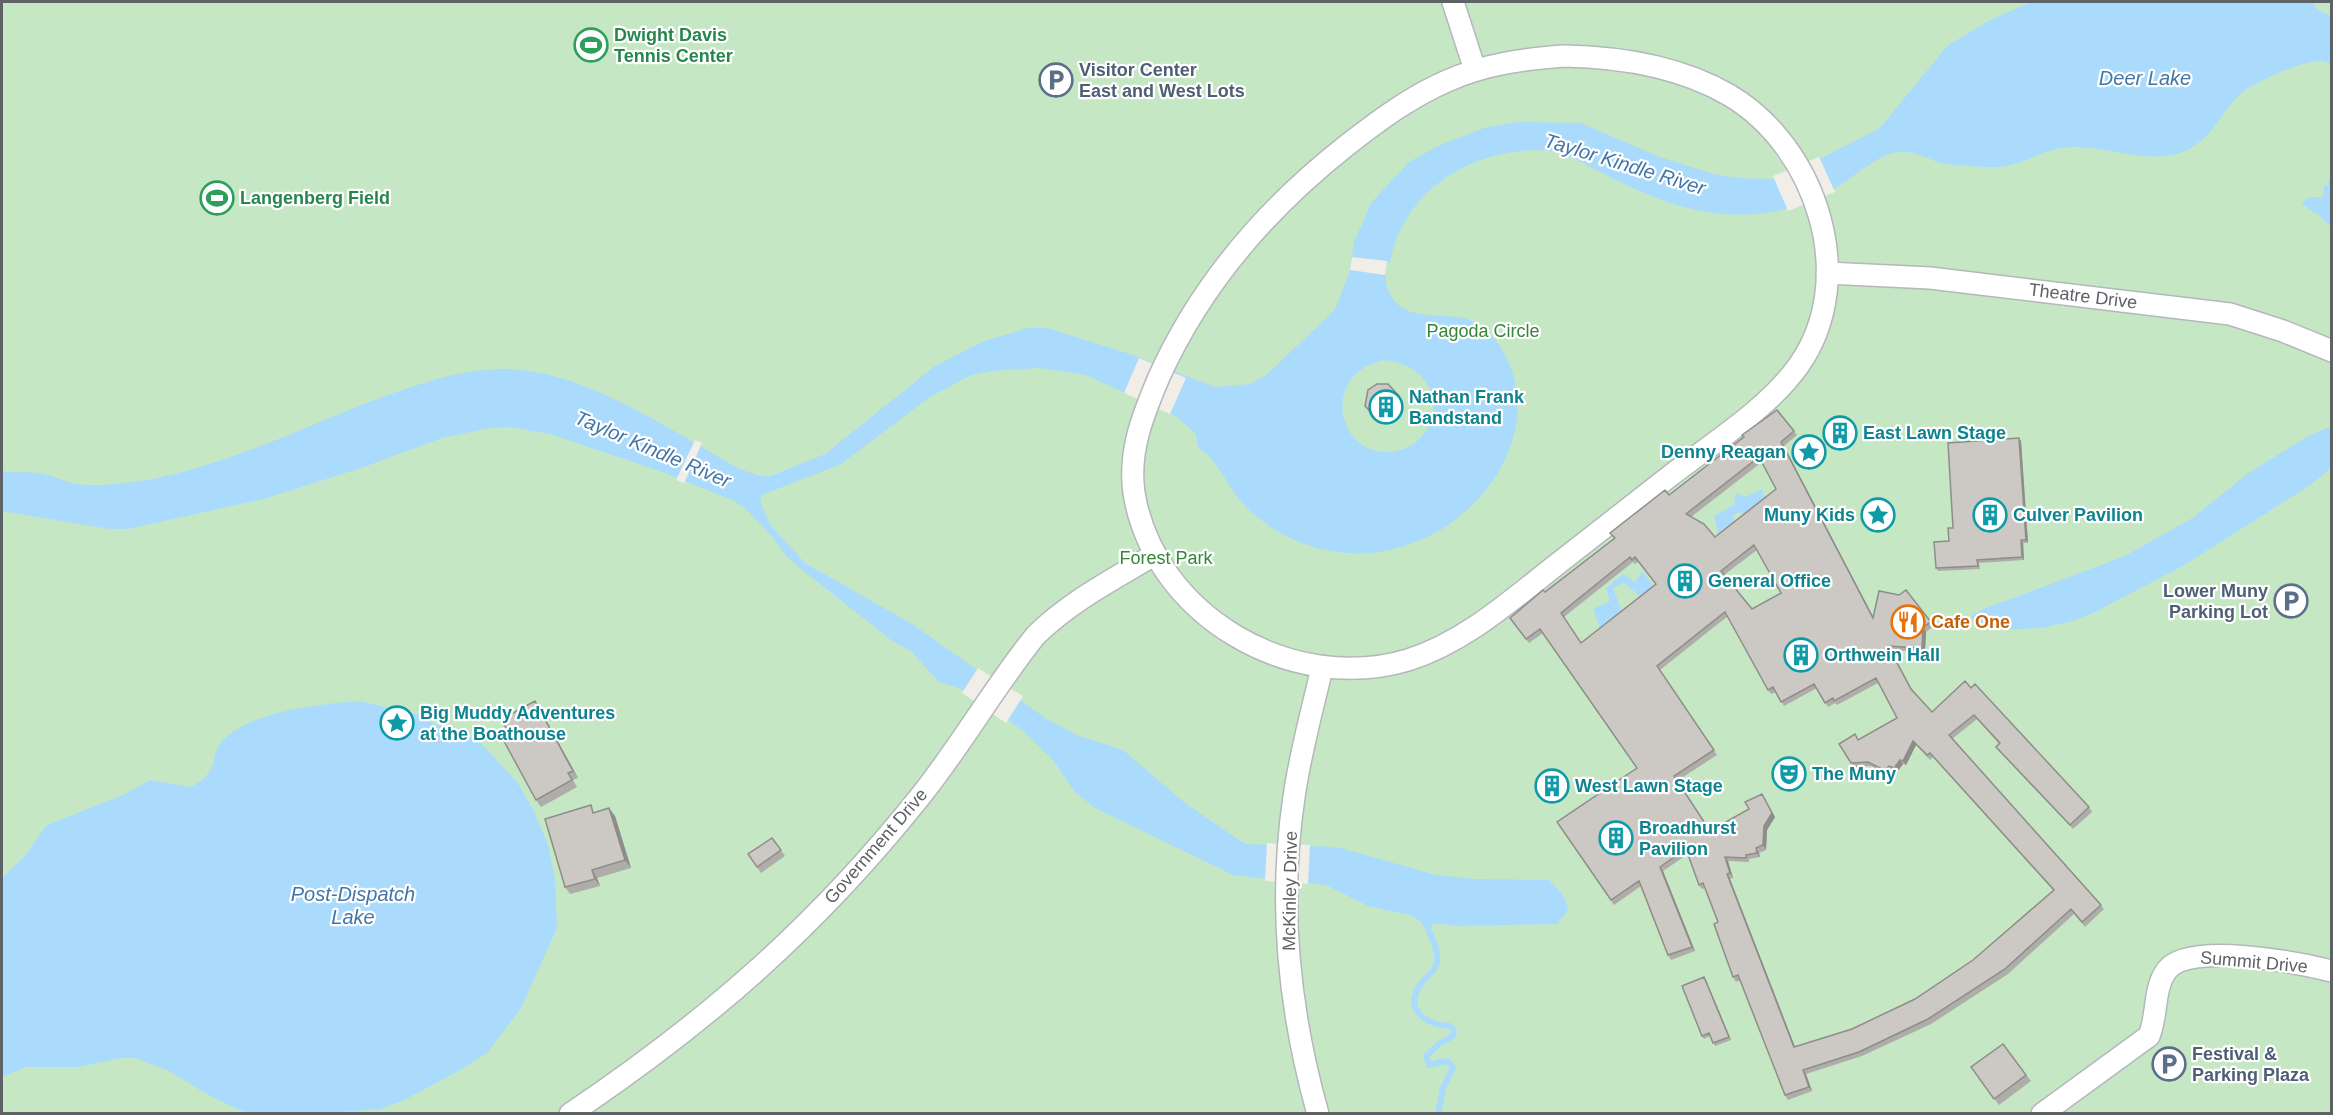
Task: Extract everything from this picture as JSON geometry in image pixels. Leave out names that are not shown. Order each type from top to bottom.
[{"type":"street","points":[[1453,2],[1475,70]]},
{"type":"street","points":[[1564,56],[1617,59],[1650,65],[1701,81],[1726,93],[1760,117],[1776,132],[1794,158],[1816,209],[1827,247],[1827,273],[1817,327],[1800,364],[1786,381],[1755,410],[1515,598],[1466,632],[1414,658],[1368,668],[1322,668],[1289,661],[1211,621],[1189,600],[1154,555],[1140,521],[1133,486],[1134,449],[1148,404],[1186,323],[1219,274],[1261,222],[1335,155],[1397,108],[1444,82],[1475,70],[1516,60],[1564,56]]},
{"type":"street","name":"Theatre Drive","points":[[1827,273],[1929,278],[2230,314],[2283,331],[2331,351]]},
{"type":"street","name":"Government Drive","points":[[570,1113],[681,1035],[772,958],[831,900],[932,781],[1036,635],[1055,616],[1080,598],[1154,555]]},
{"type":"street","name":"McKinley Drive","points":[[1318,1113],[1299,1035],[1292,988],[1287,885],[1289,839],[1298,772],[1322,668]]},
{"type":"street","name":"Summit Drive","points":[[2042,1113],[2149,1036],[2156,1018],[2160,984],[2172,963],[2186,957],[2230,957],[2308,965],[2331,971]]},
{"type":"green space","name":"Forest Park","points":[[2,2],[2331,2],[2331,1113],[2,1114]]},
{"type":"water","points":[[2031,2],[2313,2],[2318,10],[2331,16],[2331,64],[2321,61],[2304,64],[2250,87],[2236,99],[2198,144],[2174,154],[2142,156],[2093,148],[2062,148],[2008,166],[1985,167],[1942,163],[1907,152],[1893,153],[1876,160],[1822,195],[1772,212],[1727,214],[1685,207],[1645,193],[1572,157],[1554,151],[1534,150],[1507,153],[1466,166],[1431,189],[1405,221],[1390,262],[1387,262],[1387,287],[1396,303],[1409,311],[1463,318],[1476,323],[1492,336],[1511,367],[1518,407],[1516,426],[1503,464],[1479,498],[1453,521],[1425,538],[1394,549],[1363,553],[1331,551],[1300,542],[1271,527],[1244,505],[1211,458],[1199,449],[1195,433],[1177,417],[1086,375],[1039,368],[990,371],[969,376],[930,397],[841,464],[762,495],[760,501],[771,526],[805,563],[912,624],[1047,719],[1079,736],[1123,750],[1185,803],[1245,844],[1337,847],[1436,875],[1475,879],[1549,880],[1564,897],[1568,910],[1557,924],[1456,926],[1434,923],[1431,927],[1432,939],[1420,921],[1409,915],[1368,906],[1326,885],[1233,875],[1095,808],[1075,792],[1053,760],[1022,730],[964,690],[939,682],[911,651],[891,640],[787,557],[774,539],[746,509],[734,501],[665,473],[550,434],[509,427],[489,428],[442,438],[364,467],[264,499],[128,529],[109,529],[2,511],[2,471],[33,472],[85,485],[119,484],[154,479],[225,459],[418,385],[480,370],[522,370],[578,384],[634,409],[740,469],[760,476],[771,476],[825,454],[935,366],[984,341],[1028,328],[1047,328],[1133,355],[1215,387],[1250,384],[1266,375],[1335,310],[1350,270],[1354,242],[1371,203],[1409,162],[1438,146],[1484,128],[1516,122],[1581,123],[1660,157],[1714,174],[1737,178],[1774,179],[1820,159],[1880,128],[1947,46],[1990,20]],"holes":[[[1384,360],[1405,365],[1422,377],[1428,385],[1434,405],[1430,422],[1419,440],[1406,448],[1384,452],[1366,447],[1353,436],[1344,420],[1343,402],[1348,384],[1361,370]]]},
{"type":"water","points":[[2331,176],[2331,223],[2328,225],[2302,202],[2310,197],[2323,197],[2324,186],[2329,185],[2328,181]]},
{"type":"water","points":[[2331,426],[2331,468],[2309,486],[2181,567],[2073,621],[2042,628],[1996,630],[1985,624],[1974,624],[1971,616],[1981,610],[2125,556],[2194,517],[2247,474],[2305,438]]},
{"type":"water","points":[[1762,489],[1766,501],[1746,516],[1739,512],[1733,516],[1735,525],[1719,537],[1714,516],[1734,505],[1736,493],[1746,497]]},
{"type":"water","points":[[1642,571],[1655,588],[1642,598],[1623,582],[1613,589],[1623,613],[1601,631],[1593,609],[1610,601],[1606,588],[1623,574],[1635,582]]},
{"type":"water","name":"Post-Dispatch Lake","points":[[359,701],[421,715],[433,724],[451,728],[478,740],[517,782],[533,809],[547,842],[555,879],[557,928],[521,1008],[487,1053],[402,1101],[380,1109],[327,1113],[255,1114],[242,1111],[210,1096],[167,1070],[135,1058],[121,1058],[79,1067],[26,1067],[2,1077],[2,878],[23,858],[47,825],[123,795],[150,780],[191,787],[208,774],[218,746],[223,740],[251,722],[306,707]]},
{"type":"pier","points":[[1819,157],[1835,192],[1788,211],[1773,176]]},
{"type":"pier","points":[[1352,257],[1387,261],[1385,275],[1350,270]]},
{"type":"pier","points":[[1139,358],[1186,378],[1170,414],[1124,393]]},
{"type":"pier","points":[[695,440],[702,443],[684,483],[676,480]]},
{"type":"pier","points":[[978,668],[1023,696],[1006,723],[962,693]]},
{"type":"pier","points":[[1267,843],[1310,845],[1308,884],[1265,881]]},
{"type":"building","name":"Nathan Frank Bandstand","points":[[1377,384],[1388,384],[1399,396],[1399,406],[1387,417],[1376,417],[1365,406],[1368,390]]},
{"type":"building","points":[[1777,410],[1794,431],[1781,442],[1873,618],[1879,591],[1899,595],[1906,590],[1931,622],[1923,627],[1922,648],[1888,646],[1911,689],[1932,712],[1965,681],[1971,688],[1975,684],[2089,807],[2070,825],[1996,747],[2000,743],[1974,715],[1949,735],[2101,905],[2082,922],[2071,909],[2005,969],[1928,1019],[1859,1052],[1803,1070],[1809,1087],[1785,1095],[1738,975],[1733,977],[1714,924],[1718,922],[1703,883],[1699,885],[1686,849],[1660,867],[1692,947],[1668,955],[1639,881],[1611,900],[1557,822],[1637,768],[1540,629],[1526,639],[1510,618],[1543,590],[1545,592],[1615,538],[1610,533],[1665,490],[1669,495],[1744,437],[1742,435]],"holes":[[[1759,457],[1776,489],[1715,537],[1704,524],[1686,514]],[[1754,545],[1781,593],[1752,609],[1721,571]],[[1630,557],[1632,560],[1635,557],[1656,584],[1581,643],[1561,613]],[[1725,612],[1768,690],[1773,687],[1781,702],[1814,684],[1825,703],[1833,698],[1834,701],[1876,678],[1897,718],[1858,740],[1855,734],[1839,744],[1851,763],[1868,762],[1884,770],[1889,766],[1894,768],[1900,760],[1903,761],[1913,741],[1927,755],[1930,753],[2054,890],[1973,960],[1915,999],[1852,1029],[1794,1047],[1727,874],[1730,873],[1725,857],[1746,858],[1746,855],[1757,853],[1756,848],[1763,845],[1764,826],[1772,813],[1762,794],[1745,802],[1749,809],[1710,831],[1674,776],[1714,750],[1657,666]]]},
{"type":"building","name":"Culver Pavilion","points":[[2019,438],[2026,540],[2021,540],[2022,557],[1977,560],[1978,566],[1936,568],[1934,542],[1949,541],[1948,528],[1953,528],[1948,443]]},
{"type":"building","points":[[535,701],[573,771],[568,773],[572,780],[536,800],[499,732],[506,728],[502,719]]},
{"type":"building","points":[[591,805],[593,813],[609,808],[625,860],[592,870],[595,879],[565,887],[545,819]]},
{"type":"building","points":[[772,838],[781,850],[757,867],[748,854]]},
{"type":"building","points":[[1704,977],[1729,1037],[1713,1043],[1709,1033],[1702,1036],[1682,986]]},
{"type":"building","points":[[2003,1044],[2026,1075],[1994,1099],[1971,1067]]},
{"type":"waterway","points":[[1429,931],[1436,950],[1437,963],[1420,985],[1414,1002],[1416,1009],[1426,1019],[1433,1023],[1450,1026],[1454,1031],[1453,1036],[1439,1044],[1426,1056],[1429,1065],[1447,1061],[1453,1068],[1443,1088],[1438,1114]]},
{"type":"place","name":"Dwight Davis Tennis Center","points":[[591,45]]},
{"type":"place","name":"Visitor Center East and West Lots","points":[[1056,80]]},
{"type":"place","name":"Langenberg Field","points":[[217,198]]},
{"type":"place","name":"Nathan Frank Bandstand","points":[[1386,407]]},
{"type":"place","name":"East Lawn Stage","points":[[1840,433]]},
{"type":"place","name":"Denny Reagan","points":[[1809,452]]},
{"type":"place","name":"Muny Kids","points":[[1878,515]]},
{"type":"place","name":"Culver Pavilion","points":[[1990,515]]},
{"type":"place","name":"General Office","points":[[1685,581]]},
{"type":"place","name":"Lower Muny Parking Lot","points":[[2291,601]]},
{"type":"place","name":"Cafe One","points":[[1908,622]]},
{"type":"place","name":"Orthwein Hall","points":[[1801,655]]},
{"type":"place","name":"Big Muddy Adventures at the Boathouse","points":[[397,723]]},
{"type":"place","name":"The Muny","points":[[1789,774]]},
{"type":"place","name":"West Lawn Stage","points":[[1552,786]]},
{"type":"place","name":"Broadhurst Pavilion","points":[[1616,838]]},
{"type":"place","name":"Festival & Parking Plaza","points":[[2169,1064]]},
{"type":"water label","name":"Deer Lake","points":[[2145,78]]},
{"type":"water label","name":"Taylor Kindle River","points":[[1625,164]]},
{"type":"water label","name":"Taylor Kindle River","points":[[653,449]]},
{"type":"park label","name":"Pagoda Circle","points":[[1483,331]]}]
